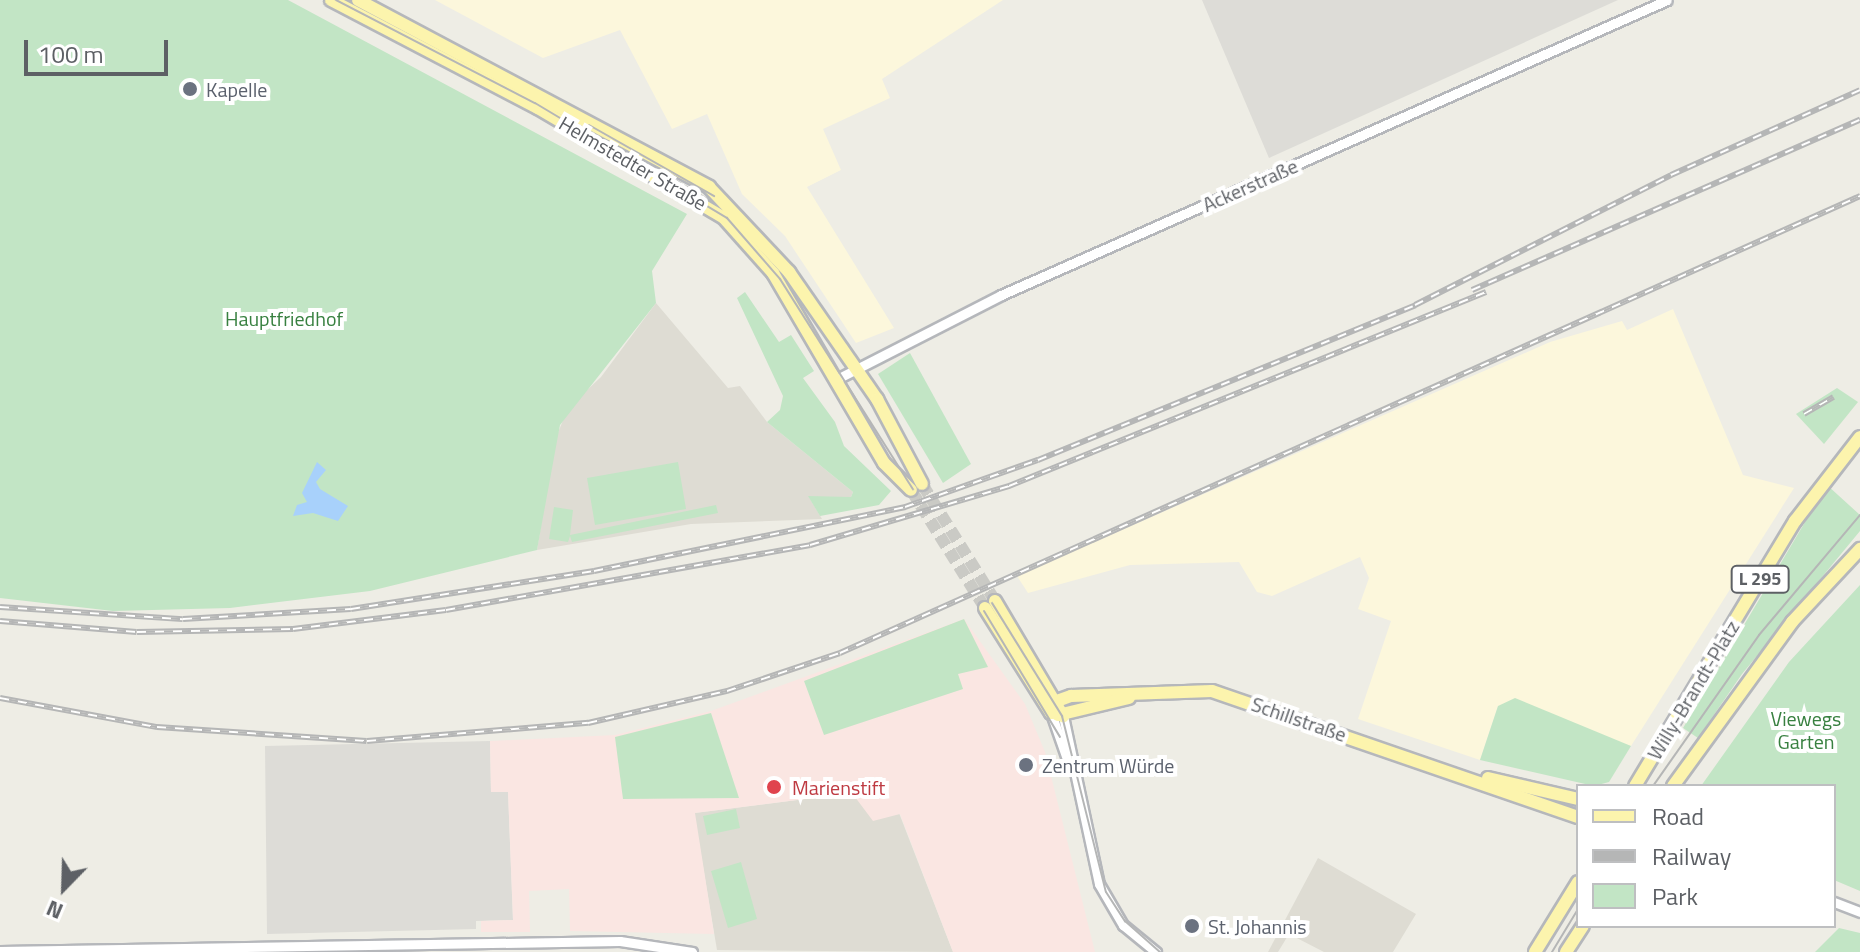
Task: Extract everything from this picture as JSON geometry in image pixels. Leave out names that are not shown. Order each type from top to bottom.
[{"type":"main road","name":"Helmstedter Straße","points":[[331,0],[711,208],[766,264],[837,379],[884,463],[916,487],[907,447],[783,264],[701,181],[358,0]]},
{"type":"main road","name":"Willy-Brandt-Platz","points":[[1636,784],[1795,521],[1860,437]]},
{"type":"main road","name":"Willy-Brandt-Platz","points":[[1674,784],[1792,622],[1860,549]]},
{"type":"main road","points":[[990,605],[1057,710]]},
{"type":"main road","name":"Schillstraße","points":[[1057,710],[1140,694],[1212,691],[1454,771],[1576,816]]},
{"type":"main road","name":"Schillstraße","points":[[1454,771],[1576,799]]},
{"type":"main road","points":[[1535,952],[1576,885]]},
{"type":"main road","points":[[1566,952],[1582,928]]},
{"type":"street","name":"Ackerstraße","points":[[837,379],[1001,295],[1667,0]]},
{"type":"street","points":[[1057,710],[1099,884],[1123,925],[1142,948],[1156,952]]},
{"type":"street","points":[[1836,903],[1860,912]]},
{"type":"street","points":[[0,951],[620,941],[692,952]]},
{"type":"shaded area","points":[[435,0],[1003,0],[882,79],[890,98],[823,129],[841,170],[807,187],[894,328],[856,343],[785,236],[742,194],[707,114],[672,129],[620,30],[543,58]]},
{"type":"shaded area","points":[[1202,0],[1618,0],[1269,158]]},
{"type":"shaded area","points":[[656,303],[728,388],[740,386],[767,422],[853,492],[851,497],[809,497],[822,519],[691,524],[537,550],[555,440],[568,408],[601,377]]},
{"type":"shaded area","points":[[1673,309],[1743,475],[1794,488],[1631,746],[1498,706],[1480,760],[1358,719],[1391,621],[1358,609],[1369,578],[1360,557],[1272,596],[1257,592],[1239,562],[1130,565],[1028,593],[1017,576],[1550,342],[1622,321],[1627,330]]},
{"type":"shaded area","name":"Marienstift","points":[[964,619],[1025,704],[1045,752],[1095,952],[953,952],[900,814],[873,821],[852,793],[695,813],[714,934],[570,931],[569,889],[529,891],[530,932],[481,932],[481,921],[513,920],[508,792],[491,792],[490,741],[615,735],[711,711]]},
{"type":"shaded area","points":[[490,741],[491,792],[508,791],[513,920],[476,921],[476,929],[267,934],[265,746]]},
{"type":"shaded area","points":[[852,793],[899,813],[953,952],[717,950],[694,813]]},
{"type":"shaded area","points":[[1318,858],[1416,914],[1393,952],[1324,952],[1289,934],[1278,952],[1268,952]]},
{"type":"green space","name":"Hauptfriedhof","points":[[0,0],[288,0],[687,214],[652,271],[656,303],[560,425],[537,550],[370,591],[230,608],[113,611],[0,598]]},
{"type":"green space","points":[[745,292],[779,342],[791,335],[814,371],[803,378],[835,422],[844,446],[891,491],[879,505],[820,516],[808,496],[851,497],[853,492],[767,422],[780,410],[783,396],[737,298]]},
{"type":"green space","points":[[910,353],[971,464],[943,483],[878,374]]},
{"type":"green space","points":[[1837,388],[1858,402],[1824,444],[1796,414]]},
{"type":"green space","points":[[678,462],[686,509],[595,525],[587,478]]},
{"type":"green space","points":[[1827,485],[1860,515],[1860,531],[1742,674],[1698,738],[1683,728]]},
{"type":"green space","points":[[716,505],[718,513],[572,542],[570,536],[568,542],[549,539],[554,507],[573,510],[570,535]]},
{"type":"green space","name":"Viewegs Garten","points":[[1860,585],[1860,891],[1836,881],[1836,784],[1702,784],[1789,662]]},
{"type":"green space","points":[[964,619],[988,667],[958,674],[963,689],[824,735],[804,681]]},
{"type":"green space","points":[[1515,698],[1631,746],[1609,782],[1602,784],[1585,784],[1480,760],[1498,706]]},
{"type":"green space","points":[[711,713],[739,798],[623,799],[615,737]]},
{"type":"green space","points":[[736,809],[740,828],[707,835],[703,816]]},
{"type":"green space","points":[[741,862],[757,919],[728,928],[711,871]]},
{"type":"green space","points":[[1839,928],[1860,933],[1860,952],[1815,952]]},
{"type":"water","points":[[317,462],[326,470],[316,482],[320,489],[348,506],[338,521],[313,513],[293,516],[297,505],[307,502],[302,493]]},
{"type":"tunnel","points":[[922,484],[995,601]]},
{"type":"tunnel","points":[[911,490],[985,608]]},
{"type":"tram line","points":[[336,0],[535,103],[727,218],[780,279],[913,489]]},
{"type":"tram line","points":[[589,125],[714,196]]},
{"type":"tram line","points":[[1654,784],[1759,635],[1860,515]]},
{"type":"tram line","points":[[992,603],[1062,716],[1106,892],[1125,921],[1160,952]]},
{"type":"tram line","points":[[984,611],[1060,737]]},
{"type":"tram line","points":[[1552,952],[1576,912]]},
{"type":"railway","points":[[0,607],[183,619],[351,609],[594,571],[905,507],[1038,460],[1415,305],[1671,175],[1860,90]]},
{"type":"railway","points":[[1472,290],[1860,120]]},
{"type":"railway","points":[[0,698],[157,727],[367,741],[588,723],[727,691],[840,653],[1860,196]]},
{"type":"railway","points":[[0,621],[137,632],[293,629],[446,610],[810,545],[1009,486],[1486,292]]},
{"type":"railway","points":[[1804,414],[1833,397]]},
{"type":"place","name":"Kapelle","points":[[190,89]]},
{"type":"place","name":"Zentrum Würde","points":[[1026,765]]},
{"type":"place","name":"Marienstift","points":[[774,787]]},
{"type":"place","name":"St. Johannis","points":[[1192,926]]}]
